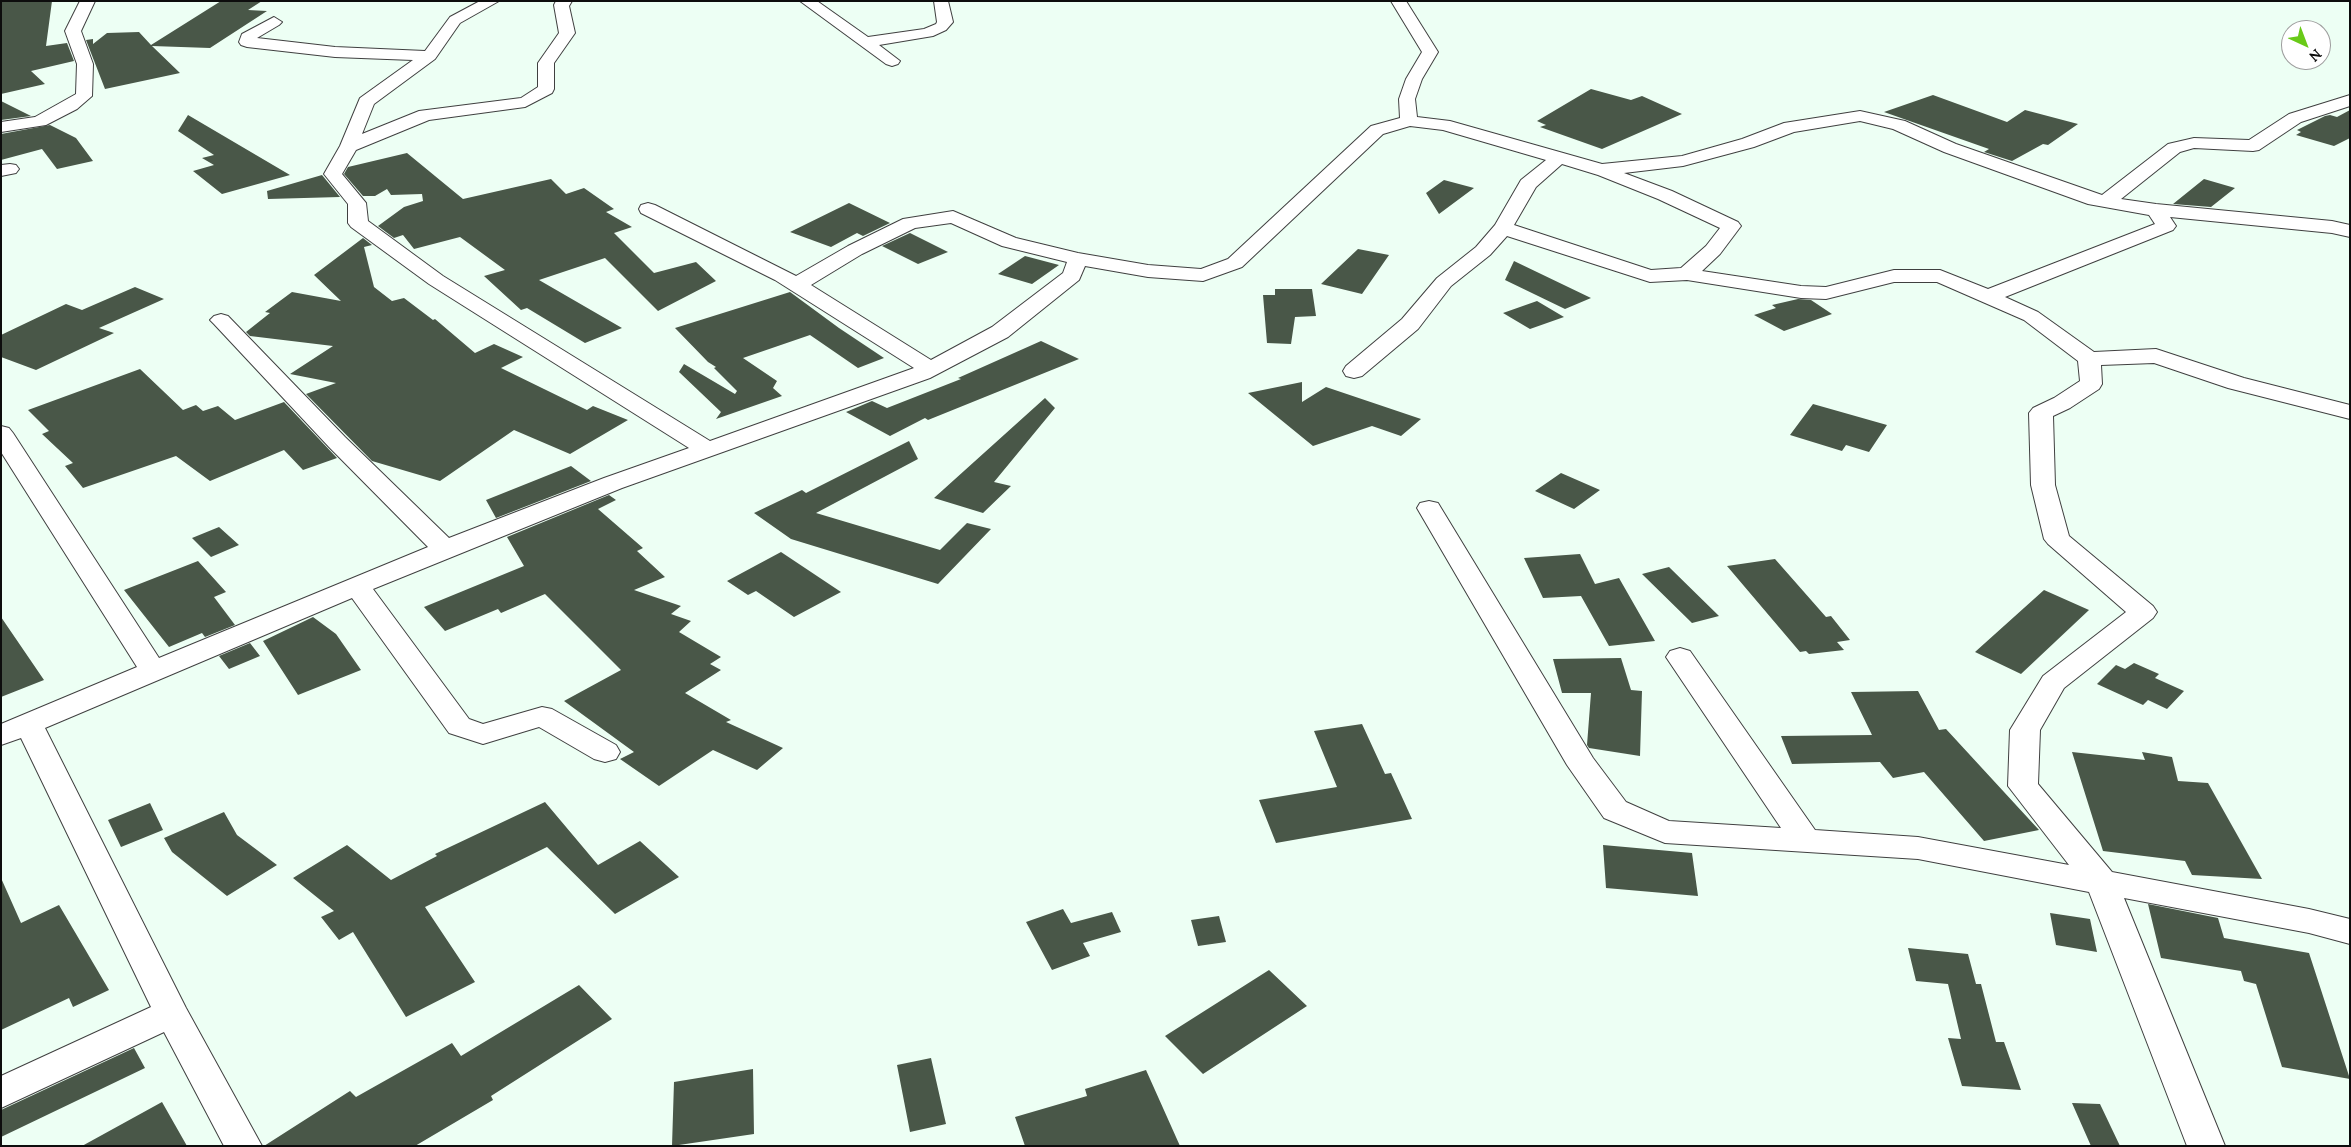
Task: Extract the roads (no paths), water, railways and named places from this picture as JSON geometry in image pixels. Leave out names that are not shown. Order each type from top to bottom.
[{"type":"street","points":[[1,126],[15,126],[40,121],[84,96],[85,64],[73,31],[88,1]]},
{"type":"street","points":[[492,1],[455,20],[429,56],[366,102],[349,146],[333,174],[358,203],[358,223],[436,280],[707,449]]},
{"type":"street","points":[[349,146],[425,115],[525,102],[546,89],[546,63],[567,33],[561,5],[565,1]]},
{"type":"street","points":[[807,1],[892,61]]},
{"type":"street","points":[[865,42],[928,33],[941,27],[945,22],[941,1]]},
{"type":"street","points":[[1398,1],[1430,52],[1414,80],[1407,99],[1409,121]]},
{"type":"street","points":[[274,22],[248,37],[247,42],[335,52],[429,56]]},
{"type":"street","points":[[2105,202],[2174,148],[2194,142],[2253,146],[2295,118],[2350,100]]},
{"type":"street","points":[[1540,172],[1683,161],[1748,143],[1790,127],[1860,116],[1899,125],[1950,148],[2095,200],[2156,210],[2332,227],[2350,231]]},
{"type":"street","points":[[796,285],[855,250],[910,223],[953,217],[1009,242],[1078,259],[1148,272],[1203,276],[1235,263],[1273,225],[1377,130],[1409,121],[1444,125],[1501,143],[1560,157],[1665,195],[1731,226],[1713,250],[1687,274]]},
{"type":"street","points":[[1354,370],[1410,324],[1444,282],[1483,251],[1502,228],[1528,184],[1560,157]]},
{"type":"street","points":[[648,209],[796,285],[928,367],[933,368],[1000,332],[1072,276],[1078,259]]},
{"type":"street","points":[[1987,297],[2166,226],[2156,210]]},
{"type":"street","points":[[1502,228],[1650,276],[1687,274],[1736,283],[1826,293],[1894,276],[1940,276],[2031,316],[2089,359],[2156,356],[2236,383],[2350,412]]},
{"type":"street","points":[[221,320],[337,442],[445,549]]},
{"type":"street","points":[[2089,359],[2091,384],[2062,403],[2041,413],[2043,485],[2056,538],[2143,612],[2053,682],[2025,730],[2023,786],[2102,883],[2206,1146]]},
{"type":"street","points":[[243,1146],[15,730],[445,549],[613,482],[922,373],[928,367]]},
{"type":"street","points":[[1,433],[154,672]]},
{"type":"street","points":[[1429,508],[1582,765],[1615,810],[1665,832],[1918,848],[2309,921],[2350,932]]},
{"type":"street","points":[[357,586],[459,726],[483,734],[542,716],[605,752]]},
{"type":"street","points":[[1680,657],[1805,840]]},
{"type":"street","points":[[1,1092],[171,1012]]}]
